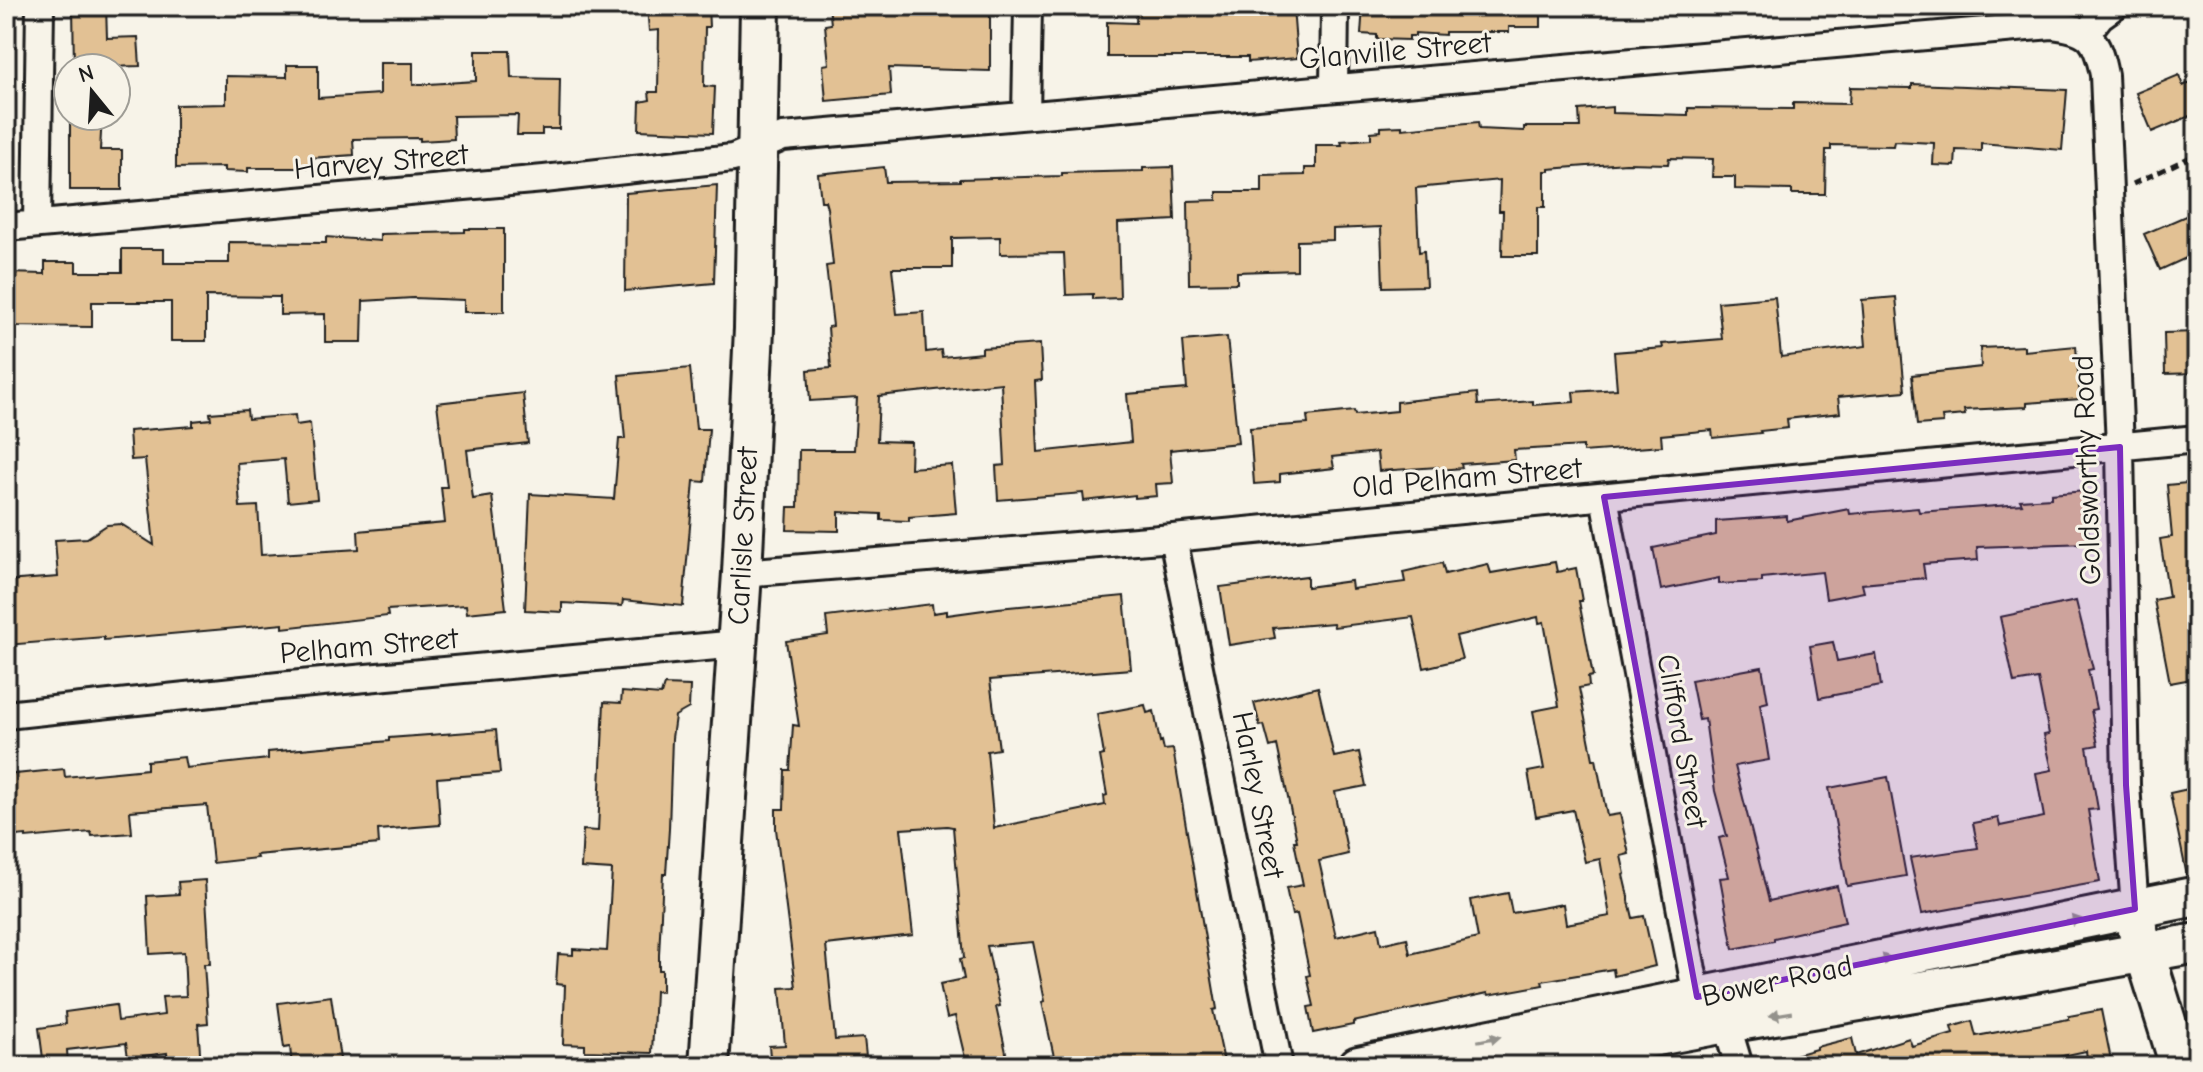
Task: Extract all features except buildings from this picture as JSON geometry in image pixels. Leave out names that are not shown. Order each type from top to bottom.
[{"type":"main road","name":"Carlisle Street","points":[[709,1066],[738,644],[754,329],[760,6]]},
{"type":"main road","name":"Bower Road","points":[[1358,1066],[2197,896]]},
{"type":"main road","points":[[2135,909],[2143,953],[2180,1066]]},
{"type":"main road","name":"Bower Road","points":[[1497,1066],[1726,1023],[2197,943]]},
{"type":"street","points":[[37,224],[40,6]]},
{"type":"street","points":[[1026,115],[1028,6]]},
{"type":"street","points":[[1334,88],[1335,6]]},
{"type":"street","points":[[2086,34],[2100,16],[2114,6]]},
{"type":"street","name":"Glanville Street","points":[[758,147],[783,137],[2052,25],[2074,28],[2086,34]]},
{"type":"street","name":"Goldsworthy Road","points":[[2086,34],[2098,48],[2104,75],[2120,447],[2126,785],[2135,909]]},
{"type":"street","name":"Harvey Street","points":[[6,227],[544,179],[733,158],[758,147]]},
{"type":"street","name":"Old Pelham Street","points":[[742,573],[1173,538],[2197,439]]},
{"type":"street","name":"Clifford Street","points":[[1604,497],[1697,997]]},
{"type":"street","name":"Harley Street","points":[[1173,538],[1279,1066]]},
{"type":"street","name":"Pelham Street","points":[[6,715],[279,686],[738,644]]},
{"type":"street","points":[[1697,997],[1726,1023],[1739,1066]]},
{"type":"path","points":[[2109,195],[2197,154]]},
{"type":"highlighted area","points":[[2120,447],[2126,785],[2135,909],[1697,997],[1604,497]]}]
